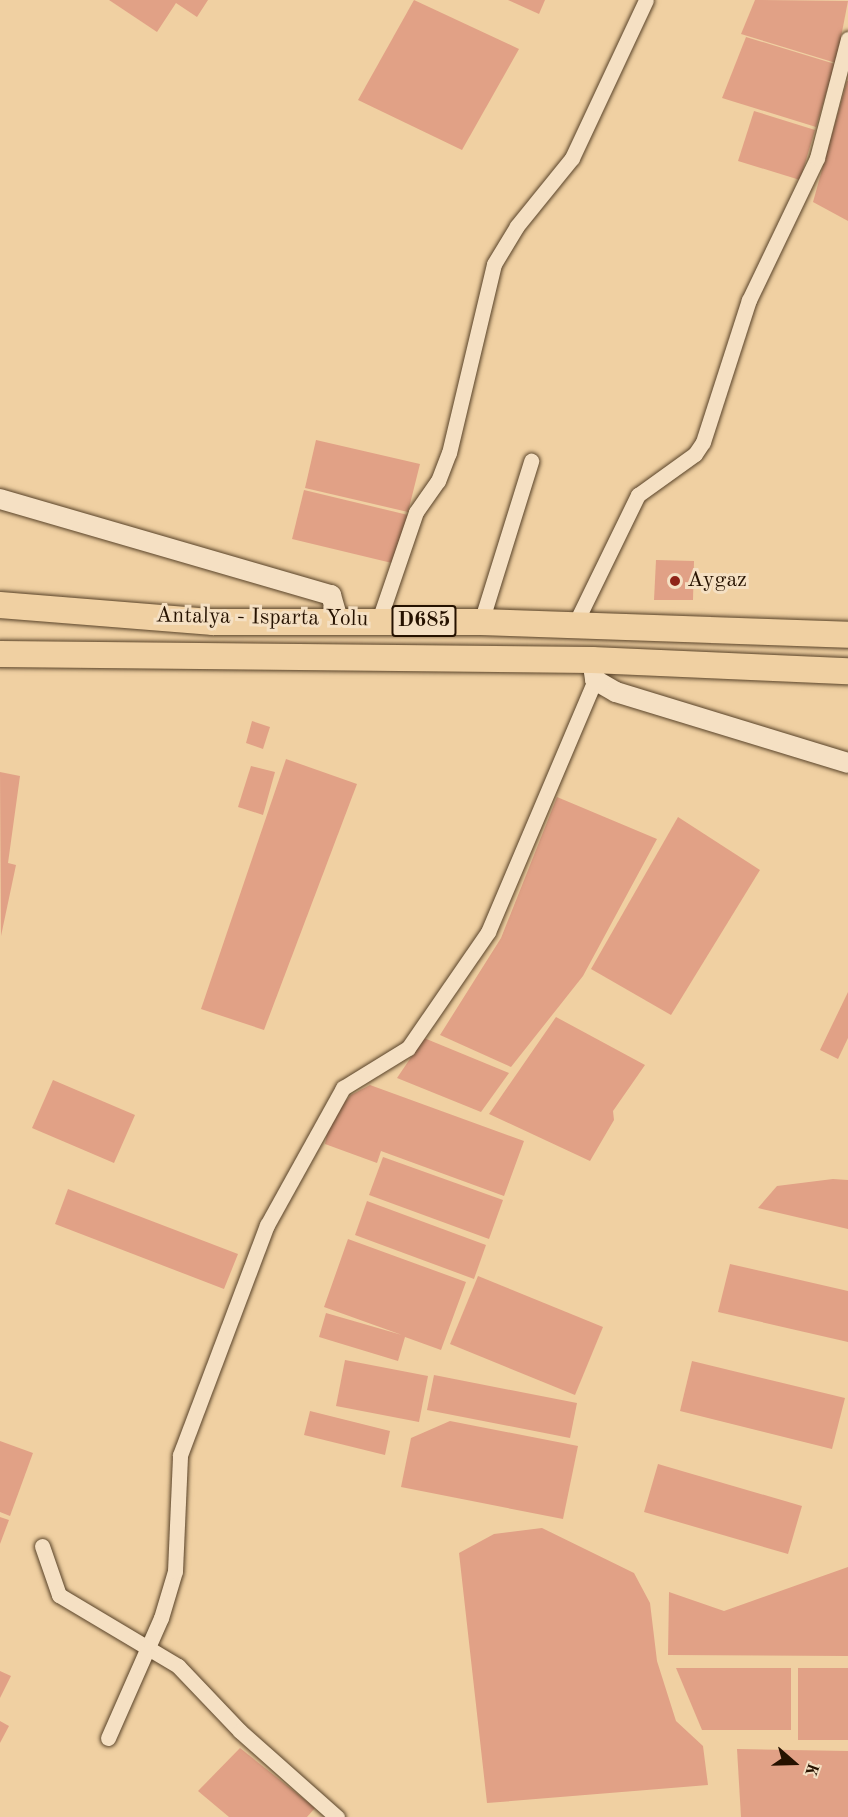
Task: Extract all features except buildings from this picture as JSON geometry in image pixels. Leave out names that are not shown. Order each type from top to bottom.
[{"type":"highway","name":"Antalya - Isparta Yolu","points":[[0,605],[213,622],[338,619],[575,624],[848,635]]},
{"type":"highway","name":"Antalya - Isparta Yolu","points":[[0,654],[593,670],[848,671]]},
{"type":"street","points":[[379,620],[416,512],[438,482],[449,453],[494,264],[517,226],[572,158],[646,0]]},
{"type":"street","points":[[575,624],[638,495],[695,454],[703,442],[748,300],[817,158],[848,39]]},
{"type":"street","points":[[481,622],[531,461]]},
{"type":"street","points":[[0,499],[331,595],[338,619]]},
{"type":"street","points":[[108,1738],[148,1647],[175,1571],[180,1455],[267,1225],[342,1088],[408,1048],[488,932],[593,670],[706,722],[848,764]]},
{"type":"street","points":[[42,1546],[59,1595],[178,1666],[240,1731],[337,1817]]},
{"type":"place","name":"Aygaz","points":[[675,581]]}]
